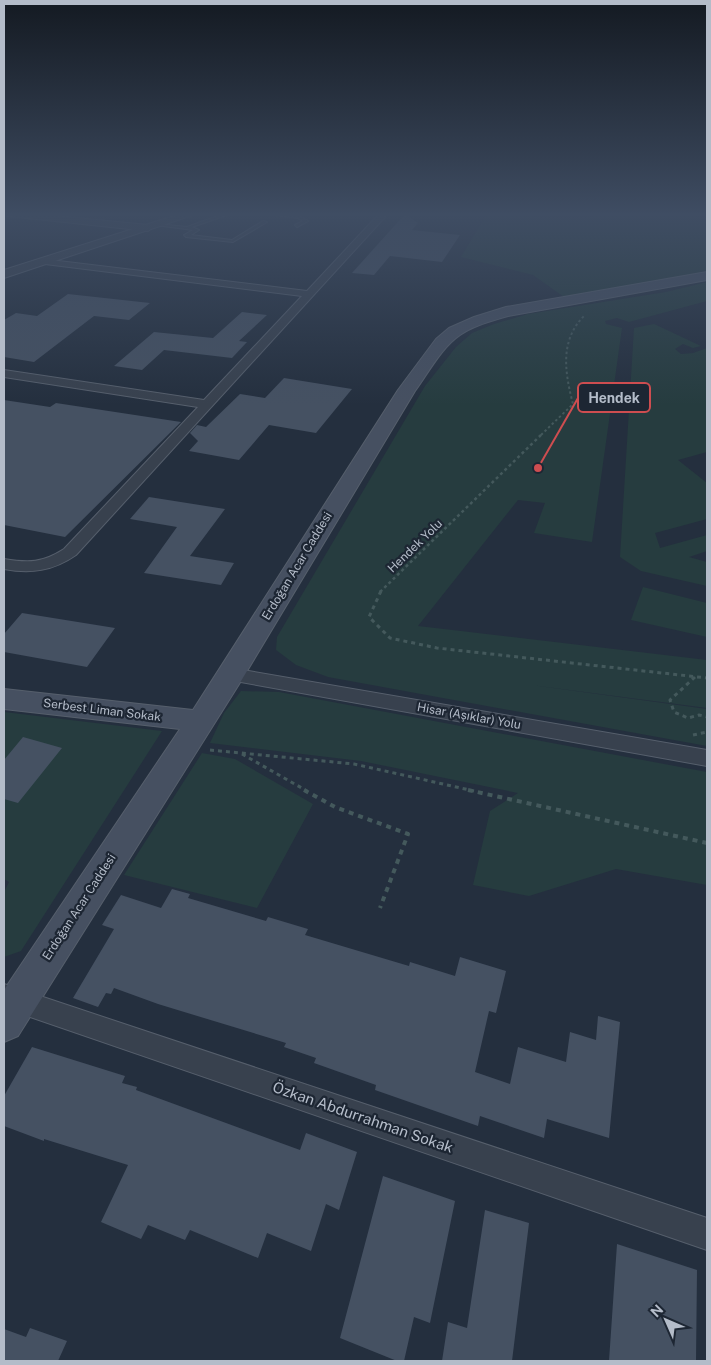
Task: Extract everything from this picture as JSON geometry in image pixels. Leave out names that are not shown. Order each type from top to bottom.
[{"type":"main road","name":"Erdoğan Acar Caddesi","points":[[9,1007],[231,674],[406,390],[442,342],[455,331],[479,320],[506,312],[698,278]]},
{"type":"main road","name":"Serbest Liman Sokak","points":[[4,699],[200,721]]},
{"type":"street","points":[[178,278],[308,294]]},
{"type":"street","points":[[4,564],[25,568],[36,567],[60,560],[70,552],[323,278]]},
{"type":"street","points":[[4,373],[206,404]]},
{"type":"street","name":"Hisar (Aşıklar) Yolu","points":[[231,674],[707,758]]},
{"type":"street","name":"Özkan Abdurrahman Sokak","points":[[9,1007],[707,1234]]},
{"type":"path","name":"Hendek Yolu","points":[[586,314],[579,319],[570,338],[565,375],[573,404],[380,591],[369,617],[390,638],[437,648],[707,678]]},
{"type":"path","points":[[695,676],[670,700],[674,712],[688,718],[699,715],[707,717]]},
{"type":"path","points":[[182,747],[354,764],[707,843]]},
{"type":"path","points":[[239,753],[335,807],[408,834],[380,908]]},
{"type":"green space","points":[[537,278],[676,278],[652,283],[564,297]]},
{"type":"green space","points":[[707,282],[707,301],[629,322],[617,318],[605,321],[606,324],[622,328],[592,542],[534,533],[545,503],[518,500],[418,626],[707,660],[707,708],[531,685],[707,709],[707,746],[328,677],[296,665],[276,650],[277,637],[425,386],[456,347],[472,333],[528,314],[666,292]]},
{"type":"green space","points":[[654,324],[701,346],[693,348],[683,344],[675,349],[681,354],[693,353],[707,348],[707,452],[678,460],[707,483],[707,519],[655,533],[660,548],[707,535],[707,551],[689,557],[707,562],[707,586],[641,571],[620,557],[634,328]]},
{"type":"green space","points":[[643,587],[707,603],[707,637],[631,620]]},
{"type":"green space","points":[[241,691],[279,692],[707,772],[707,885],[616,869],[529,896],[473,885],[490,811],[518,793],[361,761],[210,743],[224,713]]},
{"type":"green space","points":[[4,712],[162,731],[21,951],[4,957],[4,892],[9,882],[4,879]]},
{"type":"green space","points":[[202,753],[235,759],[313,804],[257,908],[124,875]]},
{"type":"building","points":[[68,294],[150,303],[129,320],[94,316],[34,362],[4,357],[4,320],[16,313],[37,316]]},
{"type":"building","points":[[242,312],[267,315],[239,341],[247,342],[232,358],[164,350],[142,370],[114,366],[154,332],[213,338]]},
{"type":"building","points":[[284,378],[352,389],[316,433],[269,425],[239,460],[189,451],[198,441],[190,433],[197,425],[206,427],[240,394],[265,398]]},
{"type":"building","points":[[4,400],[50,407],[56,403],[181,422],[65,537],[4,525]]},
{"type":"building","points":[[149,497],[225,509],[190,556],[234,563],[221,585],[144,573],[177,527],[130,519]]},
{"type":"building","points":[[22,613],[115,628],[87,667],[4,652],[4,634]]},
{"type":"building","points":[[23,737],[62,748],[18,803],[4,799],[4,760]]},
{"type":"building","points":[[172,889],[190,894],[188,898],[266,921],[268,917],[308,929],[305,935],[409,966],[410,962],[455,976],[460,957],[506,971],[496,1013],[489,1011],[475,1072],[510,1084],[518,1047],[566,1062],[570,1032],[596,1040],[598,1016],[620,1022],[609,1138],[547,1119],[544,1138],[480,1116],[478,1126],[375,1090],[376,1085],[314,1063],[316,1058],[284,1047],[286,1043],[158,1004],[114,988],[111,994],[106,993],[98,1007],[73,998],[114,929],[102,925],[121,895],[161,908]]},
{"type":"building","points":[[32,1047],[125,1076],[122,1083],[137,1087],[136,1090],[300,1150],[306,1133],[357,1152],[339,1210],[326,1204],[311,1251],[267,1233],[258,1258],[190,1230],[185,1240],[148,1225],[141,1239],[101,1222],[128,1165],[44,1139],[44,1141],[4,1126],[4,1096]]},
{"type":"building","points":[[383,1176],[455,1201],[430,1323],[414,1317],[404,1361],[397,1361],[340,1338]]},
{"type":"building","points":[[485,1210],[529,1223],[512,1361],[442,1361],[448,1322],[467,1328]]},
{"type":"building","points":[[617,1244],[697,1270],[696,1361],[609,1361]]},
{"type":"building","points":[[30,1328],[67,1341],[58,1361],[4,1361],[4,1329],[26,1337]]},
{"type":"place","name":"Hendek","points":[[538,468]]}]
